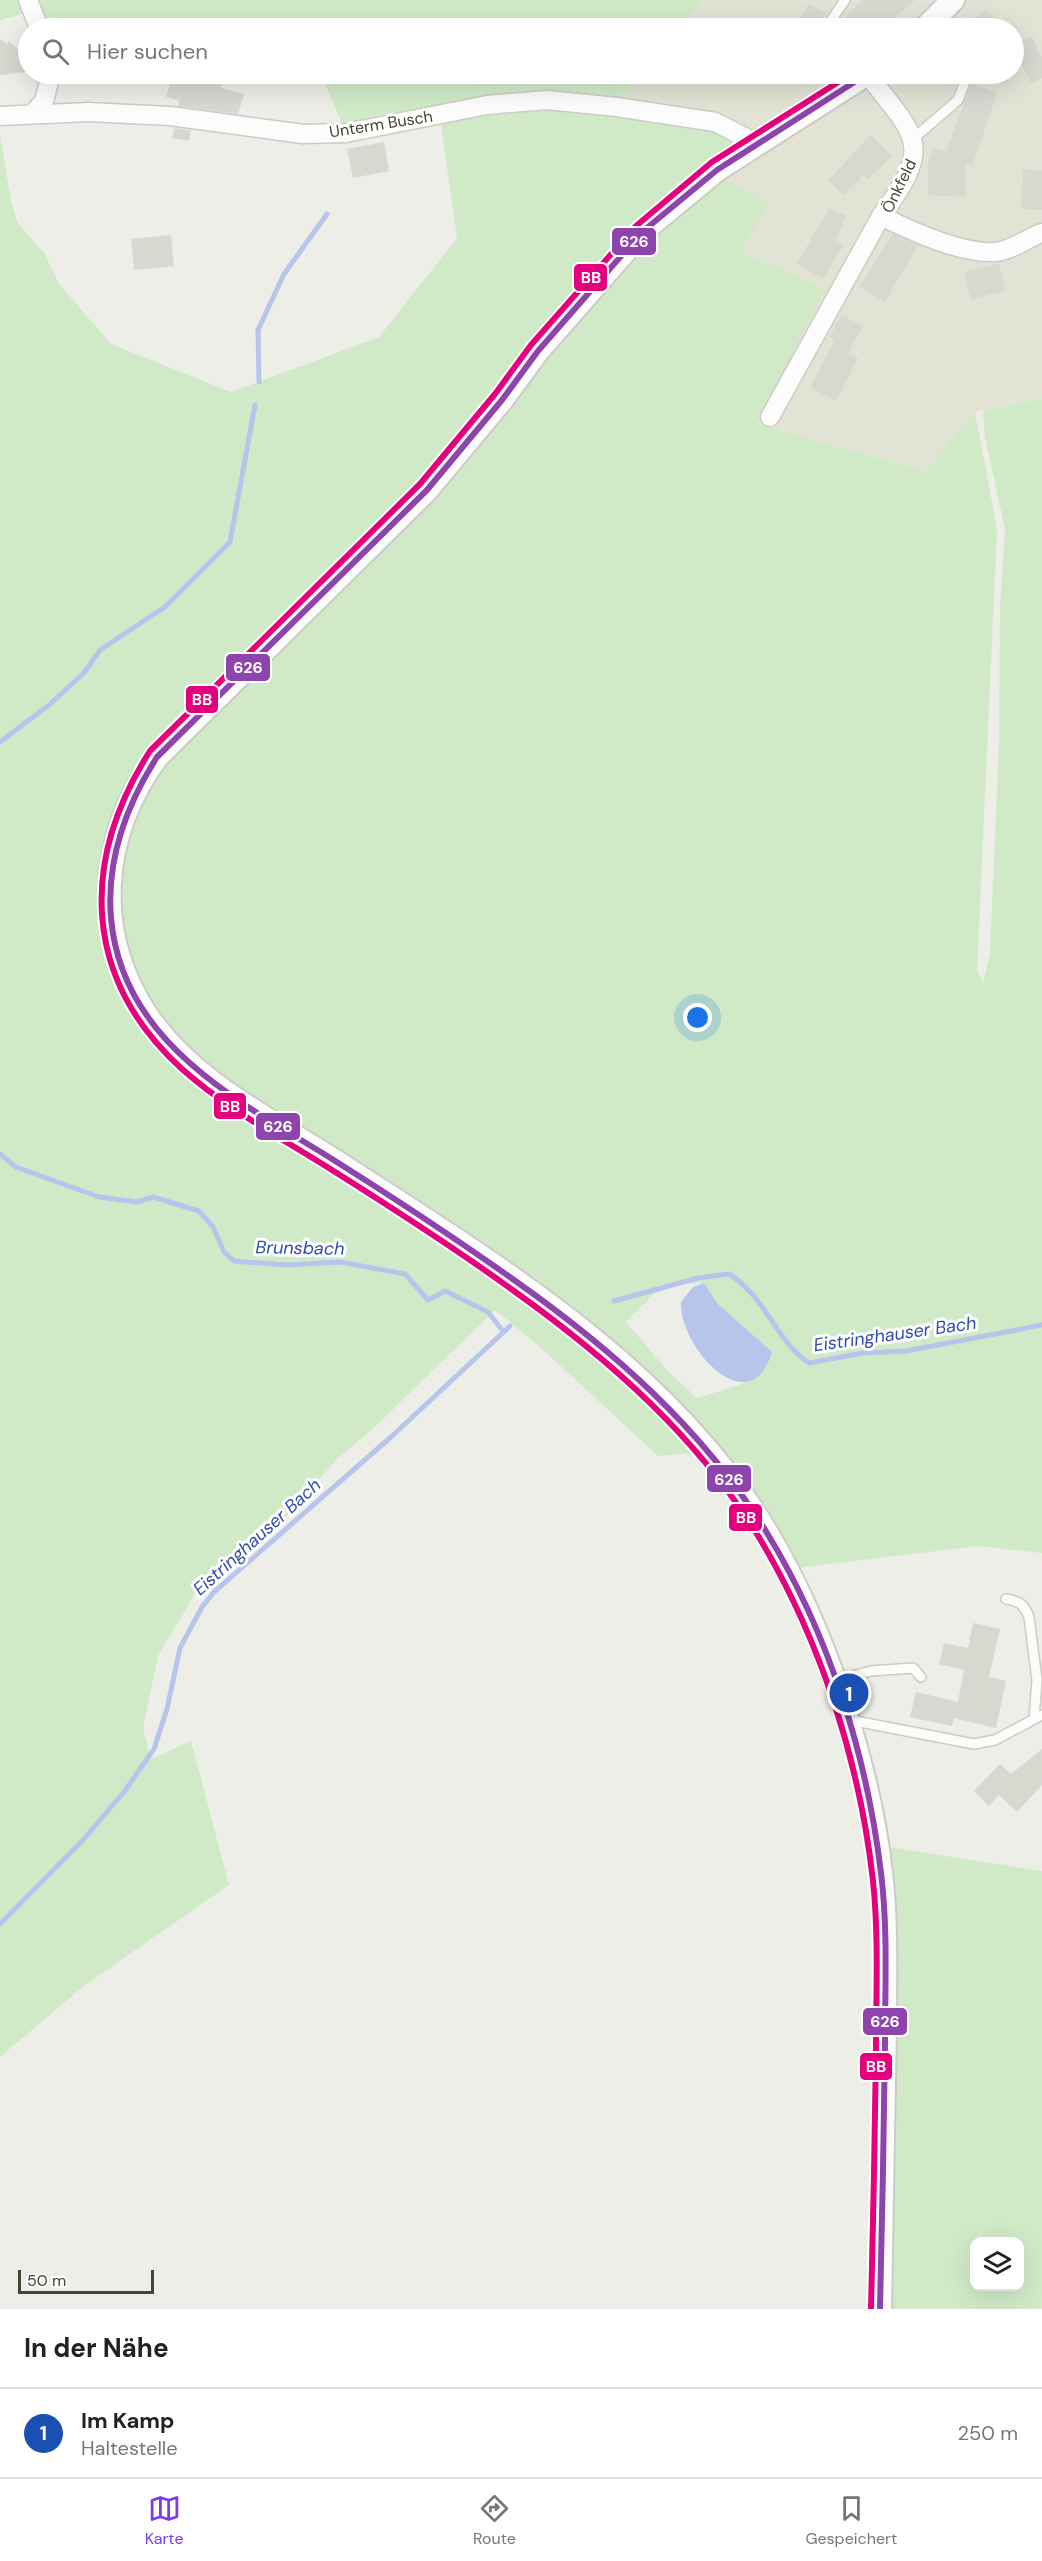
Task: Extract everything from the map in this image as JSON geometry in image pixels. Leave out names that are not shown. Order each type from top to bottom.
[{"type":"street","points":[[28,0],[35,18]]},
{"type":"street","points":[[935,18],[953,0]]},
{"type":"street","points":[[34,112],[44,101],[48,84]]},
{"type":"street","points":[[837,84],[690,191],[642,232],[538,351],[502,400],[427,490],[157,757],[138,783],[121,822],[111,860],[110,913],[117,951],[130,987],[148,1017],[176,1050],[233,1097],[438,1228],[537,1297],[590,1339],[680,1420],[729,1477],[767,1533],[800,1600],[848,1719],[870,1807],[882,1883],[885,2052],[880,2309]]},
{"type":"street","name":"Önkfeld","points":[[875,84],[901,117],[913,139],[915,158],[908,175],[881,216],[932,240],[988,251],[1002,250],[1042,233]]},
{"type":"street","name":"Unterm Busch","points":[[0,116],[34,112],[89,112],[170,117],[303,134],[346,133],[487,105],[547,100],[617,107],[715,122],[756,143]]},
{"type":"street","points":[[770,417],[881,216]]},
{"type":"lane","points":[[833,18],[845,0]]},
{"type":"lane","points":[[913,139],[958,100],[964,84]]},
{"type":"lane","points":[[848,1719],[974,1744],[994,1740],[1038,1717],[1037,1680],[1029,1617],[1025,1607],[1017,1600],[1006,1599]]},
{"type":"lane","points":[[834,1681],[890,1669],[913,1668],[921,1677]]},
{"type":"shaded area","points":[[704,0],[1042,0],[1042,398],[975,412],[927,471],[758,424],[740,252],[717,174],[617,104],[634,84],[1024,84],[1024,18],[689,18]]},
{"type":"green space","points":[[0,0],[704,0],[689,18],[35,18],[33,11],[0,20]]},
{"type":"green space","points":[[325,84],[634,84],[618,103],[551,97],[346,133]]},
{"type":"green space","points":[[550,104],[711,126],[748,142],[725,157],[640,229],[595,276],[450,455],[396,512],[256,656],[188,721],[146,750],[158,757],[339,580],[376,539],[381,541],[461,460],[507,403],[541,353],[645,235],[717,174],[768,205],[740,252],[825,288],[758,424],[926,471],[975,412],[997,529],[977,971],[983,982],[990,953],[999,744],[1000,604],[1005,530],[985,437],[983,411],[1042,398],[1042,1553],[978,1546],[788,1569],[749,1506],[709,1452],[658,1456],[541,1348],[495,1310],[375,1427],[336,1460],[289,1514],[251,1547],[232,1554],[197,1591],[158,1656],[143,1728],[151,1759],[191,1741],[229,1885],[84,1986],[0,2057],[0,134],[11,201],[18,223],[44,253],[59,284],[111,344],[231,392],[379,337],[457,238],[440,118]],"holes":[[[117,951],[131,987],[148,1017],[198,1071],[189,1073],[143,1018],[125,988],[111,955]],[[704,1283],[718,1304],[772,1352],[767,1363],[752,1378],[742,1384],[697,1398],[667,1370],[626,1322],[664,1284]]]},
{"type":"green space","points":[[881,1846],[1042,1871],[1042,2309],[887,2309]]},
{"type":"water","points":[[704,1283],[718,1304],[772,1352],[762,1373],[748,1381],[733,1380],[718,1371],[703,1357],[691,1339],[683,1320],[681,1302],[693,1287]]},
{"type":"building","points":[[863,0],[915,0],[894,18],[844,18]]},
{"type":"building","points":[[809,4],[826,13],[823,18],[801,18]]},
{"type":"building","points":[[986,9],[994,18],[975,18]]},
{"type":"building","points":[[1031,36],[1042,57],[1042,78],[1032,84],[1024,69],[1024,40]]},
{"type":"building","points":[[0,39],[7,44],[9,41],[18,49],[18,73],[0,75]]},
{"type":"building","points":[[170,84],[222,84],[221,88],[244,94],[238,114],[178,106],[179,100],[166,97]]},
{"type":"building","points":[[971,84],[997,93],[972,166],[966,164],[966,197],[928,195],[928,162],[934,147],[946,152]]},
{"type":"building","points":[[174,128],[191,130],[189,141],[172,138]]},
{"type":"building","points":[[871,135],[892,156],[867,179],[864,175],[843,195],[828,180]]},
{"type":"building","points":[[384,142],[389,171],[353,178],[347,149]]},
{"type":"building","points":[[1023,169],[1042,171],[1042,210],[1021,209]]},
{"type":"building","points":[[829,209],[846,216],[835,240],[843,245],[823,279],[797,263]]},
{"type":"building","points":[[892,234],[918,245],[885,302],[860,287]]},
{"type":"building","points":[[171,235],[174,266],[134,270],[131,239]]},
{"type":"building","points":[[999,263],[1006,290],[971,300],[964,272]]},
{"type":"building","points":[[842,315],[863,326],[848,353],[858,358],[836,401],[810,387],[835,340],[829,337]]},
{"type":"building","points":[[973,1623],[1000,1629],[989,1677],[1006,1681],[996,1728],[954,1718],[952,1726],[910,1717],[916,1692],[958,1702],[964,1670],[939,1664],[944,1643],[968,1648]]},
{"type":"building","points":[[1042,1749],[1042,1785],[1017,1812],[999,1795],[989,1806],[974,1791],[1000,1764],[1011,1774]]},
{"type":"waterway","points":[[259,382],[258,330],[284,274],[327,214]]},
{"type":"waterway","points":[[0,742],[49,705],[84,673],[100,650],[165,607],[230,542],[255,405]]},
{"type":"waterway","name":"Brunsbach","points":[[0,1154],[16,1167],[99,1197],[137,1202],[153,1197],[199,1211],[213,1227],[224,1252],[234,1261],[287,1265],[340,1262],[405,1274],[428,1300],[445,1291],[488,1312],[503,1331]]},
{"type":"waterway","name":"Eistringhauser Bach","points":[[614,1301],[698,1278],[729,1274],[752,1294],[788,1343],[809,1363],[863,1353],[906,1351],[1042,1325]]},
{"type":"waterway","name":"Eistringhauser Bach","points":[[0,1924],[83,1840],[124,1792],[154,1749],[167,1709],[180,1648],[202,1607],[214,1592],[391,1437],[510,1326]]},
{"type":"transit line","name":"BB","points":[[835,84],[712,162],[636,226],[531,345],[495,394],[420,484],[150,751],[127,793],[111,834],[103,876],[102,917],[109,957],[125,996],[149,1034],[182,1069],[236,1110],[469,1259],[584,1344],[650,1403],[709,1467],[736,1502],[782,1578],[819,1661],[848,1748],[867,1837],[873,1881],[877,1966],[871,2309]]},
{"type":"transit line","name":"626","points":[[851,84],[717,170],[642,232],[538,351],[502,400],[427,490],[157,757],[135,797],[120,838],[112,878],[111,918],[118,957],[134,994],[158,1030],[191,1064],[242,1103],[378,1188],[492,1264],[550,1306],[621,1363],[654,1394],[715,1460],[742,1495],[789,1572],[827,1654],[842,1697],[866,1785],[881,1873],[885,1915],[886,1979],[880,2309]]},
{"type":"place","name":"Im Kamp","points":[[849,1693]]}]
